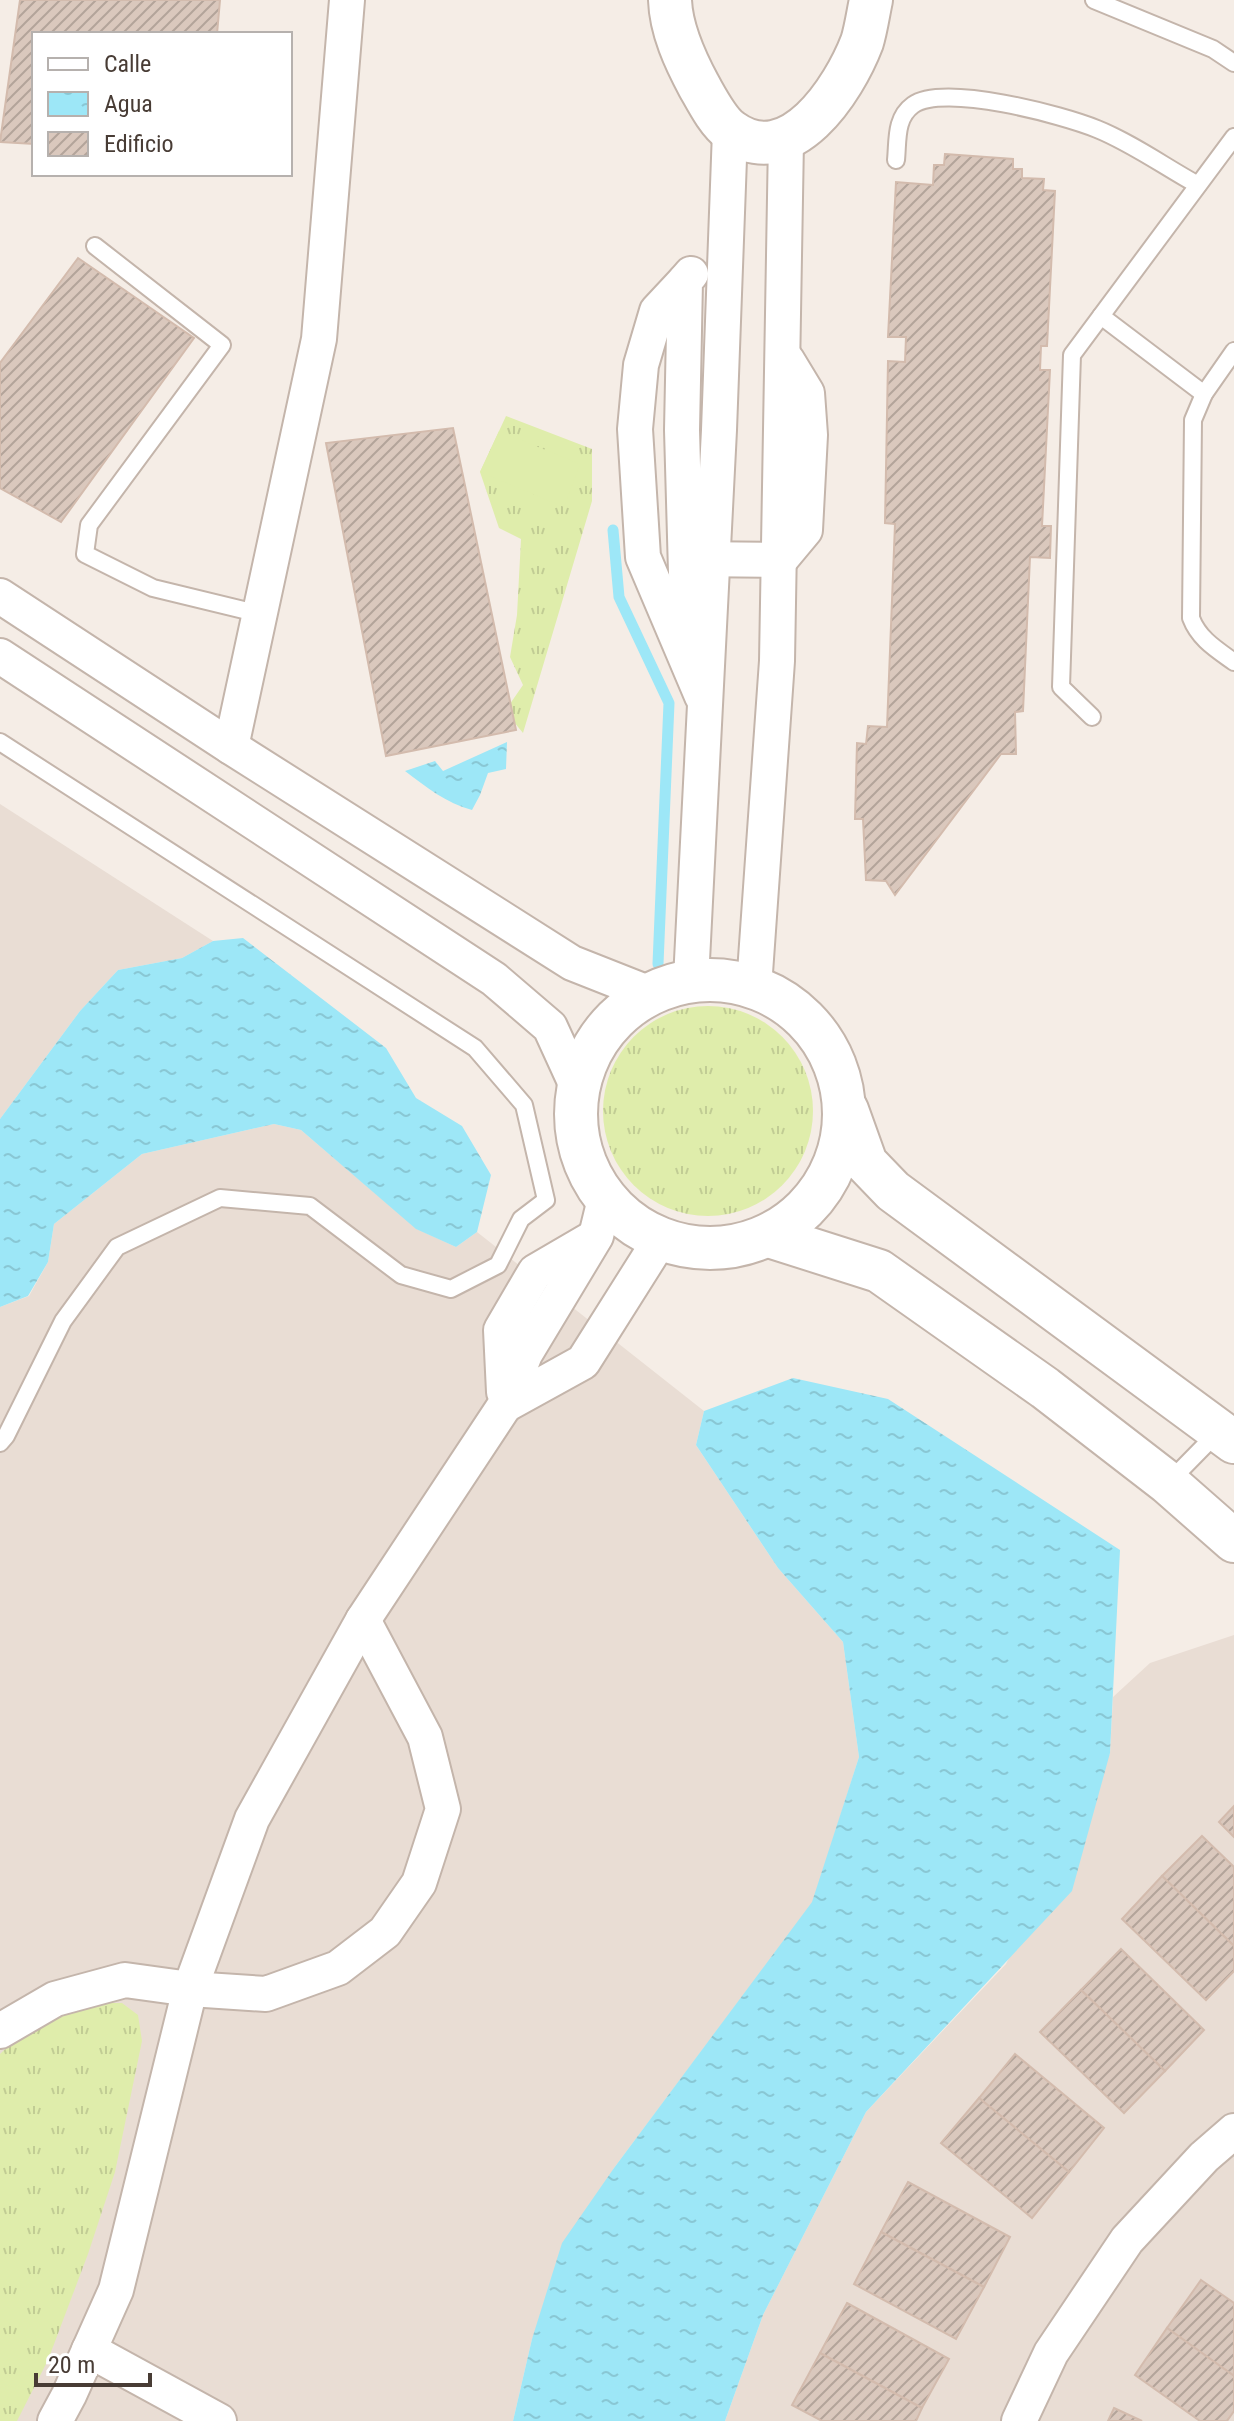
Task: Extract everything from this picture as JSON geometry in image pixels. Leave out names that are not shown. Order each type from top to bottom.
[{"type":"street","points":[[231,747],[319,339],[347,0]]},
{"type":"street","points":[[670,0],[683,56],[705,97],[730,131],[756,142],[786,140],[810,123],[835,94],[862,41],[871,0]]},
{"type":"street","points":[[689,664],[726,237],[730,131]]},
{"type":"street","points":[[754,987],[777,661],[786,140]]},
{"type":"street","points":[[705,704],[643,557],[635,429],[641,365],[657,311],[726,237]]},
{"type":"street","points":[[685,281],[682,430],[699,559],[705,704],[691,980]]},
{"type":"street","points":[[643,557],[780,560]]},
{"type":"street","points":[[0,596],[572,963],[648,993]]},
{"type":"street","points":[[0,656],[494,979],[550,1027],[577,1086]]},
{"type":"street","points":[[600,1218],[575,1126],[577,1086],[591,1048],[615,1016],[648,993],[691,980],[723,980],[754,987],[792,1008],[822,1039],[836,1068],[866,1163],[893,1191],[1229,1433]]},
{"type":"street","points":[[505,1405],[501,1330],[535,1272],[600,1218],[630,1223],[660,1240],[696,1249],[734,1247],[769,1236],[803,1213],[828,1180],[842,1141],[844,1100]]},
{"type":"street","points":[[769,1236],[879,1271],[1045,1388],[1168,1483],[1234,1541]]},
{"type":"street","points":[[55,2421],[116,2290],[190,1989],[252,1819],[363,1620],[505,1405],[583,1362],[660,1240]]},
{"type":"street","points":[[0,2031],[55,1999],[125,1980],[190,1989],[266,1994],[338,1968],[385,1932],[419,1883],[443,1809],[425,1737],[363,1620]]},
{"type":"street","points":[[1019,2421],[1051,2353],[1127,2240],[1204,2157],[1234,2131]]},
{"type":"street","points":[[89,2350],[219,2421]]},
{"type":"lane","points":[[1094,0],[1213,49],[1234,63]]},
{"type":"lane","points":[[896,160],[899,122],[914,104],[935,96],[1020,105],[1098,129],[1198,185]]},
{"type":"lane","points":[[1092,717],[1061,687],[1072,355],[1234,137]]},
{"type":"lane","points":[[95,246],[222,345],[89,525],[85,554],[153,588],[260,614]]},
{"type":"lane","points":[[1101,316],[1204,394]]},
{"type":"lane","points":[[1234,351],[1204,394],[1193,420],[1191,618],[1205,641],[1234,662]]},
{"type":"lane","points":[[0,742],[475,1048],[524,1105],[546,1200],[521,1219],[498,1265],[451,1289],[401,1275],[310,1206],[220,1198],[117,1247],[63,1321],[0,1443]]},
{"type":"lane","points":[[1168,1483],[1229,1433]]},
{"type":"shaded area","points":[[0,804],[213,941],[182,958],[118,970],[80,1011],[0,1119]]},
{"type":"shaded area","points":[[274,1124],[301,1130],[417,1229],[456,1247],[477,1232],[704,1411],[696,1445],[778,1568],[843,1642],[859,1757],[813,1902],[614,2168],[532,2339],[513,2421],[0,2421],[0,1307],[29,1296],[48,1262],[54,1224],[142,1154]]},
{"type":"shaded area","points":[[1234,1635],[1234,2421],[725,2421],[763,2315],[866,2112],[1006,1964],[1110,1753],[1113,1697],[1150,1663]]},
{"type":"green space","points":[[506,416],[592,449],[592,501],[523,733],[505,711],[523,685],[510,657],[517,615],[521,539],[499,528],[480,472]]},
{"type":"green space","points":[[499,431],[580,464],[564,507],[480,472]]},
{"type":"green space","points":[[708,1006],[748,1014],[782,1037],[805,1071],[813,1111],[805,1151],[782,1185],[748,1208],[708,1216],[668,1208],[634,1185],[611,1151],[603,1111],[611,1071],[634,1037],[668,1014]]},
{"type":"green space","points":[[95,2003],[122,2003],[138,2015],[142,2041],[115,2172],[48,2360],[17,2421],[0,2421],[0,2054],[44,2023]]},
{"type":"water","points":[[507,742],[506,769],[488,773],[472,810],[445,799],[405,771],[435,761],[443,771]]},
{"type":"water","points":[[243,938],[386,1048],[416,1098],[462,1126],[491,1175],[477,1232],[456,1247],[416,1229],[301,1130],[274,1124],[142,1154],[54,1224],[48,1262],[28,1296],[0,1307],[0,1119],[80,1011],[118,970],[182,958],[213,941]]},
{"type":"water","points":[[793,1378],[888,1399],[1120,1550],[1110,1753],[1072,1891],[866,2112],[763,2315],[725,2421],[513,2421],[532,2339],[562,2243],[614,2168],[812,1902],[859,1757],[843,1642],[778,1568],[696,1445],[704,1411]]},
{"type":"building","points":[[20,0],[220,0],[217,32],[32,32],[32,144],[0,142]]},
{"type":"building","points":[[945,154],[1013,159],[1013,169],[1022,169],[1022,178],[1044,179],[1043,190],[1055,191],[1047,346],[1041,346],[1040,370],[1050,370],[1042,526],[1051,526],[1050,558],[1030,557],[1023,711],[1015,712],[1016,754],[1001,754],[895,895],[886,881],[866,880],[863,819],[855,819],[857,743],[866,744],[868,726],[887,727],[895,524],[885,523],[888,361],[905,362],[906,337],[888,337],[896,182],[933,185],[934,165],[944,165]]},
{"type":"building","points":[[78,258],[194,338],[61,522],[0,488],[0,363]]},
{"type":"building","points":[[453,428],[516,730],[386,756],[326,443]]},
{"type":"building","points":[[1234,1806],[1234,1837],[1219,1822]]},
{"type":"building","points":[[1202,1836],[1234,1867],[1234,1946],[1162,1876]]},
{"type":"building","points":[[1162,1876],[1234,1946],[1234,1971],[1206,2000],[1122,1919]]},
{"type":"building","points":[[1121,1949],[1204,2030],[1165,2071],[1081,1990]]},
{"type":"building","points":[[1081,1990],[1165,2071],[1124,2113],[1040,2032]]},
{"type":"building","points":[[1015,2054],[1104,2128],[1069,2172],[979,2098]]},
{"type":"building","points":[[979,2098],[1069,2172],[1032,2218],[941,2143]]},
{"type":"building","points":[[908,2182],[1010,2237],[984,2287],[881,2232]]},
{"type":"building","points":[[881,2232],[984,2287],[956,2339],[854,2284]]},
{"type":"building","points":[[1201,2280],[1234,2303],[1234,2376],[1167,2328]]},
{"type":"building","points":[[847,2303],[949,2359],[922,2408],[820,2353]]},
{"type":"building","points":[[1167,2328],[1234,2376],[1234,2411],[1227,2421],[1200,2421],[1135,2375]]},
{"type":"building","points":[[820,2353],[922,2408],[916,2421],[822,2421],[792,2405]]},
{"type":"building","points":[[1114,2408],[1142,2421],[1108,2421]]},
{"type":"waterway","points":[[613,530],[619,597],[669,703],[658,964]]}]
